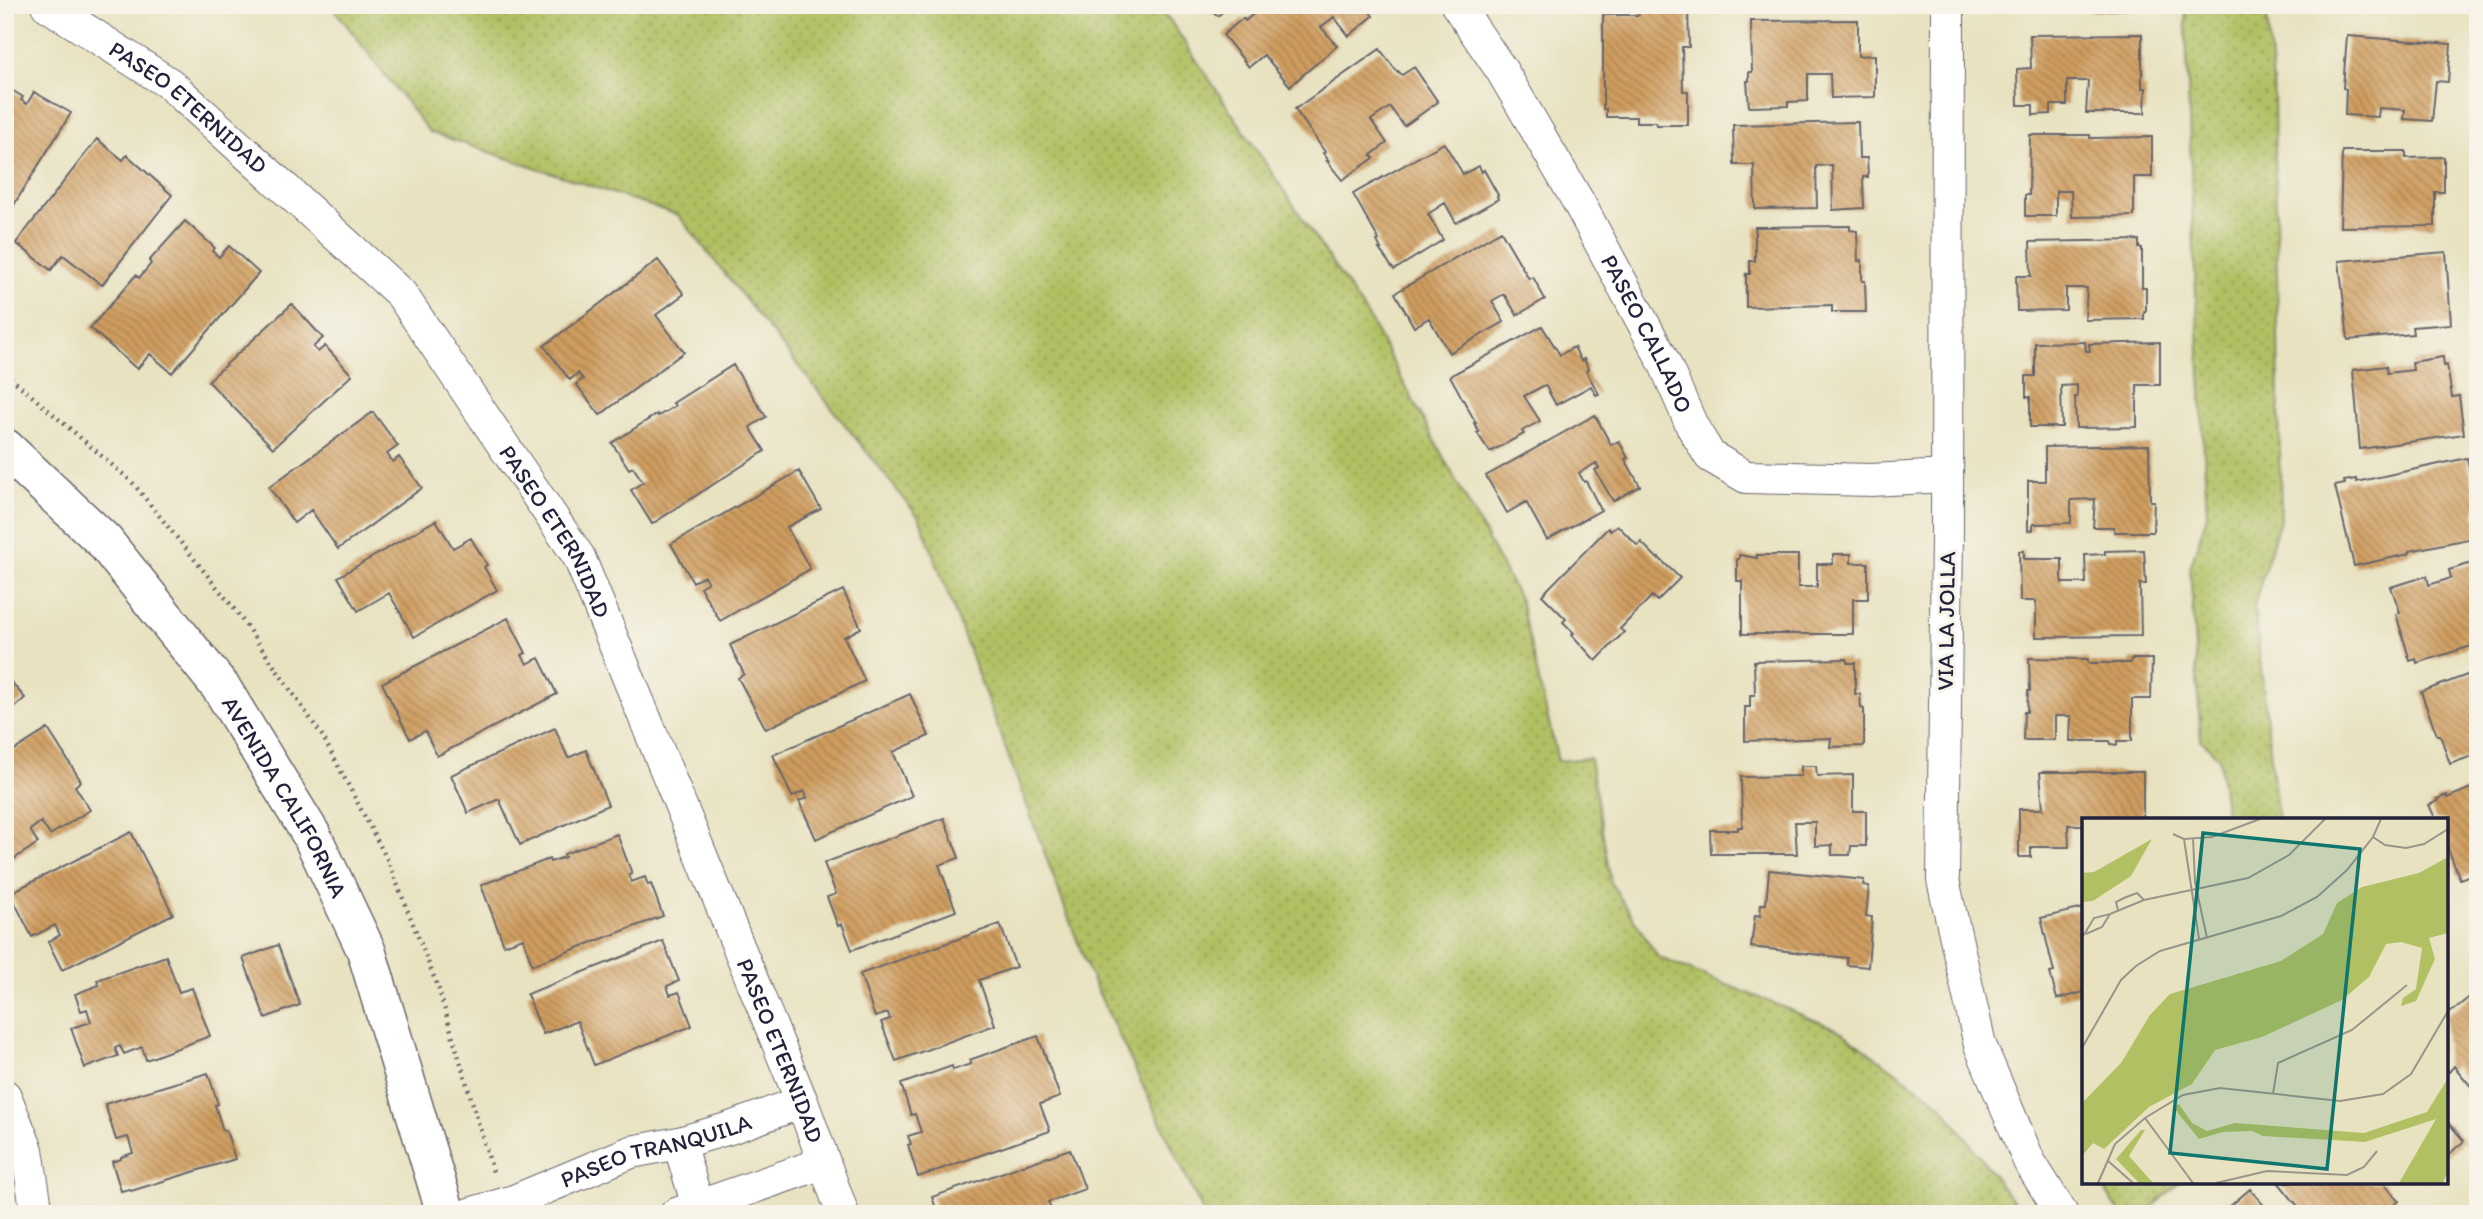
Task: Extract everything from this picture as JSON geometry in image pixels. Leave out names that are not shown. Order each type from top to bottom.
[{"type":"street","name":"PASEO ETERNIDAD","points":[[47,5],[170,84],[401,294],[579,557],[802,1102],[843,1214]]},
{"type":"street","name":"PASEO CALLADO","points":[[1457,5],[1502,71],[1579,204],[1664,362],[1692,426],[1710,456],[1746,477],[1871,480],[1947,476]]},
{"type":"street","name":"VIA LA JOLLA","points":[[1948,5],[1943,880],[1980,1045],[2029,1161],[2062,1214]]},
{"type":"street","name":"AVENIDA CALIFORNIA","points":[[5,448],[104,541],[222,688],[312,836],[366,950],[446,1214]]},
{"type":"street","points":[[5,1096],[27,1150],[37,1214]]},
{"type":"street","name":"PASEO TRANQUILA","points":[[469,1214],[514,1201],[631,1152],[679,1143],[802,1102]]},
{"type":"street","points":[[679,1143],[687,1210],[823,1163]]},
{"type":"green space","points":[[331,5],[1155,5],[1169,19],[1369,318],[1520,600],[1558,761],[1590,758],[1611,883],[1658,957],[1837,1029],[1941,1104],[2022,1214],[1204,1214],[1090,975],[920,519],[678,215],[429,132]]},
{"type":"green space","points":[[2185,5],[2266,5],[2274,95],[2281,516],[2254,605],[2278,818],[2226,818],[2219,758],[2201,740],[2190,568],[2207,515]]},
{"type":"green space","points":[[2178,1184],[2145,1214],[2121,1214],[2102,1186]]},
{"type":"building","points":[[1205,5],[1230,5],[1218,16]]},
{"type":"building","points":[[1264,5],[1365,5],[1373,16],[1349,36],[1334,17],[1321,27],[1337,46],[1290,86],[1264,55],[1249,67],[1223,35]]},
{"type":"building","points":[[2092,5],[2150,5],[2150,8],[2092,11]]},
{"type":"building","points":[[2352,5],[2410,5],[2410,7],[2352,11]]},
{"type":"building","points":[[1651,7],[1688,7],[1689,47],[1682,47],[1683,91],[1688,91],[1688,125],[1657,125],[1656,122],[1636,122],[1636,117],[1606,117],[1606,109],[1603,109],[1603,15],[1639,15],[1638,11],[1651,11]]},
{"type":"building","points":[[1858,20],[1858,56],[1875,55],[1875,97],[1831,98],[1830,74],[1808,74],[1808,101],[1788,102],[1788,106],[1749,107],[1747,81],[1749,72],[1752,72],[1751,21]]},
{"type":"building","points":[[2142,34],[2145,113],[2086,113],[2088,81],[2067,81],[2067,105],[2051,105],[2051,114],[2033,115],[2033,105],[2018,105],[2017,69],[2031,68],[2030,35]]},
{"type":"building","points":[[2347,36],[2451,44],[2448,82],[2436,81],[2432,121],[2404,119],[2405,110],[2379,108],[2378,117],[2345,115],[2346,89],[2343,88]]},
{"type":"building","points":[[1380,49],[1402,75],[1414,67],[1438,102],[1404,126],[1390,107],[1371,120],[1387,143],[1371,155],[1374,158],[1342,180],[1295,109]]},
{"type":"building","points":[[5,86],[23,97],[21,100],[27,104],[34,92],[71,113],[5,219]]},
{"type":"building","points":[[1858,122],[1859,158],[1867,158],[1868,177],[1863,177],[1864,208],[1833,210],[1832,165],[1816,166],[1817,208],[1755,209],[1754,165],[1734,165],[1733,125]]},
{"type":"building","points":[[2030,135],[2152,137],[2152,177],[2134,177],[2134,216],[2072,217],[2071,191],[2056,191],[2056,216],[2025,216],[2025,195],[2029,195]]},
{"type":"building","points":[[97,139],[123,160],[127,155],[172,195],[102,285],[63,255],[51,270],[16,243]]},
{"type":"building","points":[[1444,143],[1463,174],[1479,166],[1482,172],[1484,170],[1498,199],[1456,223],[1445,203],[1428,214],[1443,240],[1394,270],[1379,249],[1379,240],[1353,194]]},
{"type":"building","points":[[2342,151],[2406,151],[2406,158],[2444,157],[2444,192],[2435,192],[2435,226],[2340,227]]},
{"type":"building","points":[[185,221],[215,248],[212,251],[219,257],[229,246],[259,273],[172,373],[150,354],[137,369],[90,328],[136,275],[139,278],[151,264],[149,261]]},
{"type":"building","points":[[1850,226],[1850,230],[1857,231],[1858,261],[1862,260],[1862,281],[1865,281],[1866,312],[1832,312],[1832,305],[1746,307],[1746,274],[1750,274],[1750,261],[1755,261],[1755,227]]},
{"type":"building","points":[[1501,231],[1529,279],[1533,277],[1545,299],[1517,315],[1504,294],[1492,301],[1504,322],[1449,353],[1429,318],[1414,327],[1395,293]]},
{"type":"building","points":[[2139,240],[2139,248],[2142,248],[2142,288],[2146,288],[2144,319],[2085,320],[2087,288],[2066,288],[2066,310],[2017,311],[2016,276],[2031,276],[2030,242]]},
{"type":"building","points":[[2446,252],[2451,324],[2412,327],[2413,334],[2348,340],[2339,261]]},
{"type":"building","points":[[658,260],[684,294],[656,315],[684,352],[600,415],[576,384],[583,379],[578,373],[570,380],[544,346]]},
{"type":"building","points":[[292,304],[323,338],[313,347],[318,352],[325,346],[352,375],[273,448],[208,381]]},
{"type":"building","points":[[1542,326],[1560,355],[1574,347],[1581,361],[1584,359],[1588,369],[1586,371],[1599,394],[1596,395],[1591,386],[1556,405],[1545,385],[1524,396],[1540,421],[1522,431],[1524,434],[1490,452],[1477,433],[1476,423],[1450,376]]},
{"type":"building","points":[[2085,342],[2086,351],[2090,351],[2089,344],[2160,342],[2160,385],[2137,385],[2137,427],[2076,428],[2077,385],[2061,386],[2062,427],[2030,427],[2030,397],[2026,397],[2026,376],[2035,376],[2035,343]]},
{"type":"building","points":[[2443,357],[2444,366],[2447,365],[2452,397],[2459,396],[2464,434],[2360,449],[2353,370],[2386,366],[2387,373],[2413,370],[2412,362]]},
{"type":"building","points":[[733,365],[766,417],[750,427],[765,451],[652,524],[631,490],[643,482],[633,467],[629,469],[612,443],[657,414],[658,416],[675,406],[673,403]]},
{"type":"building","points":[[373,412],[398,446],[387,454],[393,462],[399,457],[422,488],[338,549],[311,510],[294,523],[269,487]]},
{"type":"building","points":[[1595,415],[1611,445],[1619,441],[1628,458],[1625,459],[1640,486],[1613,501],[1595,470],[1599,468],[1596,463],[1579,473],[1601,510],[1547,540],[1526,502],[1507,513],[1486,476]]},
{"type":"building","points":[[2149,445],[2150,501],[2154,501],[2153,532],[2114,532],[2114,527],[2093,527],[2095,499],[2071,500],[2071,523],[2033,524],[2033,530],[2028,531],[2028,481],[2045,481],[2045,447]]},
{"type":"building","points":[[2467,458],[2474,492],[2478,496],[2478,507],[2475,510],[2478,537],[2354,566],[2335,486],[2345,484],[2344,481],[2356,479],[2356,482]]},
{"type":"building","points":[[799,471],[821,509],[787,527],[810,569],[720,621],[700,587],[708,582],[704,576],[693,582],[671,544]]},
{"type":"building","points":[[436,520],[453,548],[471,538],[487,565],[484,567],[497,590],[414,637],[389,593],[358,611],[338,577]]},
{"type":"building","points":[[1617,525],[1638,546],[1641,542],[1680,578],[1657,601],[1652,596],[1620,629],[1624,632],[1596,661],[1572,635],[1574,633],[1563,622],[1566,619],[1542,595],[1608,528],[1610,531]]},
{"type":"building","points":[[2144,550],[2146,584],[2140,584],[2141,636],[2036,637],[2036,601],[2020,601],[2019,551],[2024,551],[2024,559],[2062,559],[2062,583],[2086,583],[2085,555],[2105,554],[2105,551]]},
{"type":"building","points":[[1833,554],[1851,554],[1851,563],[1868,563],[1868,599],[1853,599],[1853,634],[1742,634],[1742,581],[1737,581],[1739,555],[1757,558],[1757,555],[1798,555],[1798,587],[1817,587],[1817,564],[1833,564]]},
{"type":"building","points":[[2478,561],[2478,644],[2417,663],[2416,659],[2410,661],[2396,614],[2400,612],[2391,587],[2427,576],[2429,585],[2451,578],[2449,570]]},
{"type":"building","points":[[843,590],[861,628],[844,637],[865,681],[766,729],[738,678],[744,674],[730,645]]},
{"type":"building","points":[[508,618],[526,653],[522,655],[527,664],[539,658],[557,694],[437,756],[425,731],[410,739],[382,683]]},
{"type":"building","points":[[2029,658],[2088,659],[2088,663],[2130,663],[2131,659],[2152,659],[2151,699],[2132,699],[2132,741],[2117,741],[2117,745],[2111,744],[2110,741],[2070,741],[2071,716],[2055,716],[2055,740],[2023,740],[2024,712],[2027,712],[2030,691]]},
{"type":"building","points":[[1847,659],[1847,663],[1855,663],[1855,694],[1860,694],[1861,708],[1864,709],[1864,746],[1830,747],[1831,738],[1745,741],[1745,707],[1750,707],[1750,695],[1755,695],[1754,661]]},
{"type":"building","points":[[2478,671],[2478,754],[2450,764],[2421,692]]},
{"type":"building","points":[[5,675],[25,698],[5,715]]},
{"type":"building","points":[[910,694],[929,736],[893,752],[912,796],[816,839],[799,801],[807,798],[804,791],[792,797],[773,755]]},
{"type":"building","points":[[555,728],[568,758],[586,750],[608,805],[520,845],[499,799],[468,813],[451,775]]},
{"type":"building","points":[[48,729],[81,781],[75,786],[90,810],[50,835],[41,822],[30,830],[38,843],[5,865],[5,756]]},
{"type":"building","points":[[1801,766],[1816,766],[1817,776],[1853,775],[1853,811],[1866,811],[1866,846],[1851,846],[1850,855],[1832,855],[1832,845],[1815,846],[1815,822],[1795,822],[1797,854],[1711,854],[1710,830],[1738,830],[1738,827],[1742,827],[1741,777],[1801,776]]},
{"type":"building","points":[[2040,772],[2143,772],[2143,818],[2082,818],[2082,825],[2068,825],[2069,847],[2031,847],[2031,857],[2019,857],[2019,809],[2043,809]]},
{"type":"building","points":[[2478,785],[2478,872],[2460,879],[2448,849],[2448,818],[2435,818],[2429,805],[2447,795],[2447,798]]},
{"type":"building","points":[[944,818],[959,858],[939,865],[956,911],[852,950],[842,924],[838,926],[827,897],[836,894],[824,863]]},
{"type":"building","points":[[131,832],[173,914],[62,970],[48,942],[60,935],[55,925],[32,937],[10,893]]},
{"type":"building","points":[[617,834],[632,874],[629,875],[631,882],[645,877],[648,885],[651,884],[663,916],[532,965],[523,938],[504,945],[481,885],[549,859],[550,862],[565,857],[564,854]]},
{"type":"building","points":[[1769,870],[1864,880],[1863,885],[1869,886],[1866,916],[1872,917],[1868,967],[1847,965],[1847,958],[1751,947],[1755,915],[1760,916],[1761,904],[1766,904]]},
{"type":"building","points":[[2082,908],[2082,993],[2057,999],[2050,973],[2054,972],[2041,918]]},
{"type":"building","points":[[1000,924],[1016,967],[979,980],[995,1025],[896,1061],[881,1022],[890,1019],[888,1013],[875,1017],[860,974]]},
{"type":"building","points":[[663,941],[679,981],[667,986],[670,995],[679,992],[692,1026],[594,1065],[577,1021],[543,1034],[527,994]]},
{"type":"building","points":[[278,945],[300,1005],[265,1018],[243,958]]},
{"type":"building","points":[[166,956],[179,992],[192,988],[210,1036],[146,1060],[142,1047],[124,1054],[120,1046],[115,1048],[118,1056],[85,1068],[71,1028],[91,1022],[87,1009],[81,1011],[75,994],[99,985],[97,980]]},
{"type":"building","points":[[2478,990],[2478,1095],[2454,1066],[2448,1071],[2448,1014]]},
{"type":"building","points":[[1038,1036],[1060,1097],[1040,1104],[1050,1131],[918,1177],[908,1145],[911,1144],[908,1136],[921,1132],[915,1114],[911,1115],[901,1084],[952,1066],[953,1070],[971,1064],[969,1060]]},
{"type":"building","points":[[208,1073],[223,1131],[226,1130],[235,1159],[131,1191],[121,1191],[112,1162],[133,1153],[128,1137],[116,1140],[105,1104]]},
{"type":"building","points":[[2448,1122],[2464,1141],[2448,1155]]},
{"type":"building","points":[[1070,1149],[1085,1189],[1048,1202],[1053,1214],[938,1214],[932,1197]]},
{"type":"building","points":[[2280,1184],[2385,1184],[2399,1201],[2384,1214],[2304,1214]]},
{"type":"building","points":[[2250,1189],[2271,1214],[2221,1214]]}]
